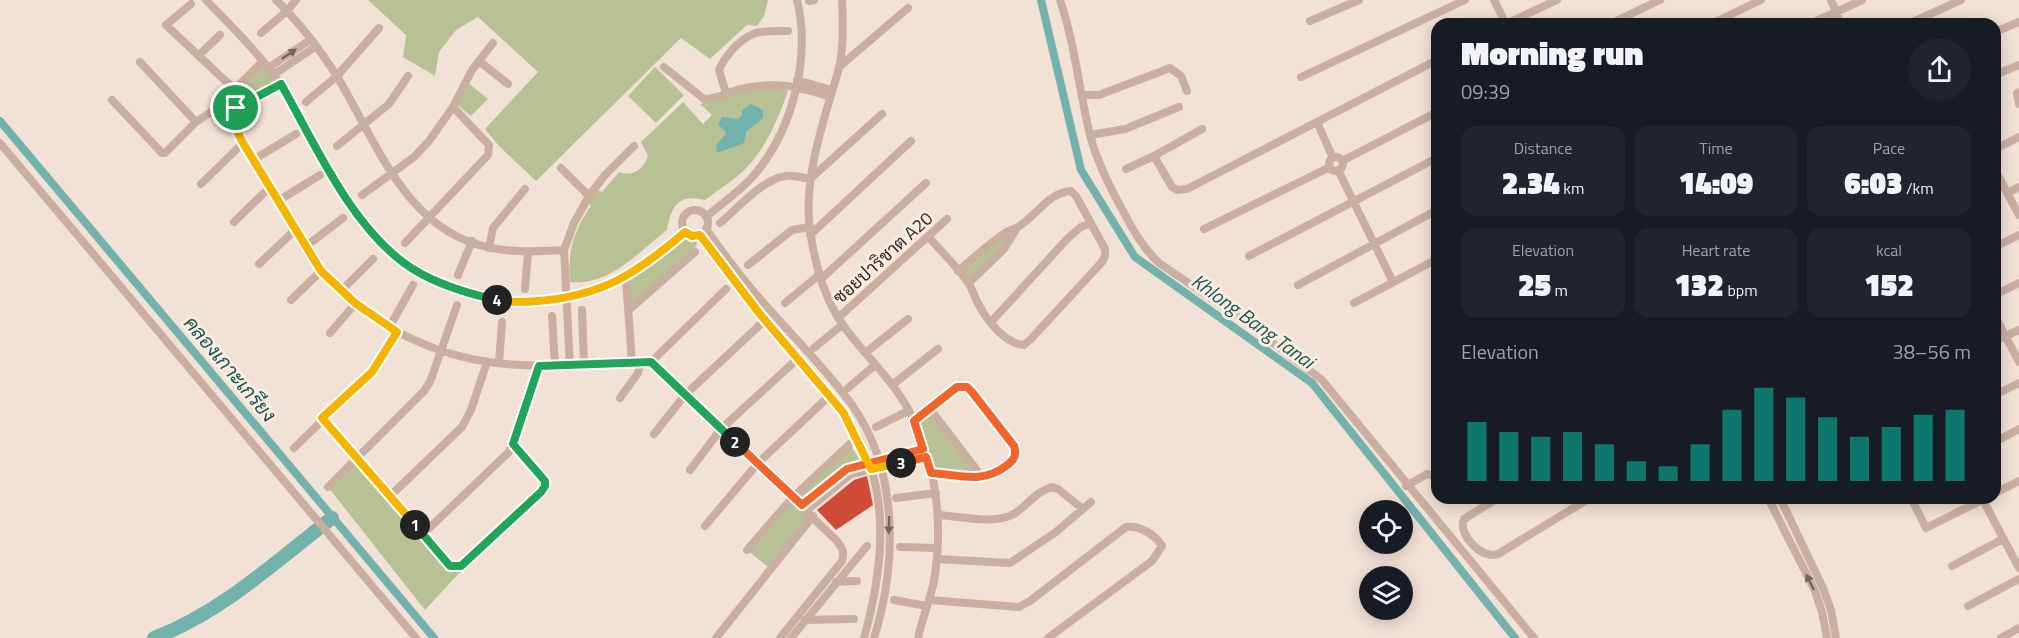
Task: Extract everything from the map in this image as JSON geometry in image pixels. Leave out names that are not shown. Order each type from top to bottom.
[{"type":"street","points":[[206,0],[281,84],[347,200],[377,240],[406,265],[446,286],[501,301],[567,299],[610,285],[634,273],[685,232]]},
{"type":"street","points":[[276,0],[288,11],[337,76],[392,173],[414,204],[428,217],[489,248],[528,252],[564,250]]},
{"type":"street","points":[[261,33],[288,11],[296,0]]},
{"type":"street","points":[[797,0],[801,15],[802,43],[796,83],[784,127],[774,147],[755,174],[706,217],[703,232],[759,313],[843,412],[870,466],[879,513],[880,541],[877,580],[864,638]]},
{"type":"street","points":[[809,1],[814,0]]},
{"type":"street","points":[[842,0],[839,67],[810,179],[810,231],[820,277],[840,321],[892,385],[914,421],[931,473],[938,515],[937,559],[918,638]]},
{"type":"street","points":[[1060,0],[1068,26],[1090,135],[1100,165],[1112,192],[1149,253],[1159,263],[1240,318],[1322,380],[1406,486],[1534,638]]},
{"type":"street","points":[[1310,21],[1359,0]]},
{"type":"street","points":[[1301,77],[1464,0]]},
{"type":"street","points":[[1494,0],[1503,18]]},
{"type":"street","points":[[1519,18],[1557,0]]},
{"type":"street","points":[[1622,18],[1660,0]]},
{"type":"street","points":[[1724,18],[1761,0]]},
{"type":"street","points":[[1831,0],[1838,18]]},
{"type":"street","points":[[1823,18],[1862,0]]},
{"type":"street","points":[[1921,18],[1961,0]]},
{"type":"street","points":[[191,4],[166,25],[199,55],[231,93],[236,108]]},
{"type":"street","points":[[839,67],[908,8]]},
{"type":"street","points":[[2001,30],[2019,22]]},
{"type":"street","points":[[306,102],[337,76],[379,28]]},
{"type":"street","points":[[726,93],[718,70],[725,58],[742,40],[755,32],[788,31]]},
{"type":"street","points":[[199,55],[220,35]]},
{"type":"street","points":[[362,195],[429,141],[453,107],[468,76],[493,43]]},
{"type":"street","points":[[271,72],[312,44]]},
{"type":"street","points":[[479,61],[508,84]]},
{"type":"street","points":[[140,62],[196,122]]},
{"type":"street","points":[[112,100],[159,151],[165,153],[196,122],[217,108],[220,99],[231,93],[262,62]]},
{"type":"street","points":[[1154,156],[1169,182],[1177,190],[1182,191],[1431,63]]},
{"type":"street","points":[[2001,72],[2019,65]]},
{"type":"street","points":[[664,67],[704,99],[713,99],[726,93],[765,84],[796,83],[831,93]]},
{"type":"street","points":[[1082,95],[1100,95],[1170,68],[1181,76],[1187,91]]},
{"type":"street","points":[[336,146],[388,104],[408,76]]},
{"type":"street","points":[[229,115],[236,108],[281,84]]},
{"type":"street","points":[[2019,92],[2017,93],[2019,104]]},
{"type":"street","points":[[405,243],[488,155],[489,145],[453,107]]},
{"type":"street","points":[[1090,135],[1125,129],[1148,122],[1179,107]]},
{"type":"street","points":[[217,108],[223,114],[229,115]]},
{"type":"street","points":[[720,223],[764,185],[775,179],[785,176],[810,179],[882,114]]},
{"type":"street","points":[[1342,161],[1431,114]]},
{"type":"street","points":[[229,115],[253,160],[321,271],[355,303],[389,328],[441,350],[487,362],[539,366],[651,362],[758,463],[836,540],[843,549],[844,555],[842,561],[780,638]]},
{"type":"street","points":[[1317,122],[1333,158]]},
{"type":"street","points":[[1126,169],[1202,129]]},
{"type":"street","points":[[253,160],[296,134]]},
{"type":"street","points":[[2001,146],[2019,137]]},
{"type":"street","points":[[748,265],[792,230],[810,231],[912,141]]},
{"type":"street","points":[[0,142],[416,638]]},
{"type":"street","points":[[201,184],[243,143]]},
{"type":"street","points":[[570,366],[564,250],[574,223],[589,196],[605,175],[634,146]]},
{"type":"street","points":[[1333,158],[1342,161]]},
{"type":"street","points":[[1333,158],[1329,162],[1353,201],[1393,282]]},
{"type":"street","points":[[1204,229],[1343,166],[1342,161]]},
{"type":"street","points":[[1249,256],[1431,162]]},
{"type":"street","points":[[561,168],[589,196]]},
{"type":"street","points":[[279,201],[320,175]]},
{"type":"street","points":[[2001,181],[2019,215]]},
{"type":"street","points":[[785,303],[820,277],[926,183]]},
{"type":"street","points":[[234,222],[270,187]]},
{"type":"street","points":[[2008,193],[2019,187]]},
{"type":"street","points":[[489,248],[493,228],[525,189]]},
{"type":"street","points":[[928,237],[969,283],[980,308],[991,322],[1012,343],[1024,345],[1102,262],[1105,249],[1071,191],[1055,196],[1017,228],[1004,249],[969,283]]},
{"type":"street","points":[[703,232],[692,236],[685,232],[681,223],[685,214],[699,210],[706,217]]},
{"type":"street","points":[[1298,285],[1431,213]]},
{"type":"street","points":[[305,247],[343,218]]},
{"type":"street","name":"ซอยปาริชาต A20","points":[[814,348],[947,219]]},
{"type":"street","points":[[991,322],[1068,238],[1091,223]]},
{"type":"street","points":[[958,271],[997,238],[1017,228]]},
{"type":"street","points":[[259,264],[295,230]]},
{"type":"street","points":[[703,232],[852,405],[866,427],[888,493],[890,519],[886,585],[874,638]]},
{"type":"street","points":[[2001,244],[2019,235]]},
{"type":"street","points":[[458,275],[472,241]]},
{"type":"street","points":[[525,289],[528,252]]},
{"type":"street","points":[[630,309],[695,252]]},
{"type":"street","points":[[341,291],[373,259]]},
{"type":"street","points":[[1354,303],[1431,262]]},
{"type":"street","points":[[291,300],[321,271]]},
{"type":"street","points":[[621,398],[638,373],[626,280]]},
{"type":"street","points":[[2001,292],[2019,283]]},
{"type":"street","points":[[389,328],[413,285]]},
{"type":"street","points":[[651,362],[726,289]]},
{"type":"street","points":[[330,333],[355,303]]},
{"type":"street","points":[[328,487],[424,391],[430,382],[457,305]]},
{"type":"street","points":[[582,310],[584,365]]},
{"type":"street","points":[[552,316],[555,365]]},
{"type":"street","points":[[865,353],[908,319]]},
{"type":"street","points":[[499,363],[502,322]]},
{"type":"street","points":[[654,434],[685,395],[762,323]]},
{"type":"street","points":[[2001,327],[2019,362]]},
{"type":"street","points":[[2001,338],[2019,330]]},
{"type":"street","points":[[294,448],[322,418],[372,372],[397,332]]},
{"type":"street","points":[[892,385],[938,349]]},
{"type":"street","points":[[389,497],[462,427],[471,410],[487,362]]},
{"type":"street","points":[[690,470],[721,429],[794,363]]},
{"type":"street","points":[[848,388],[875,365]]},
{"type":"street","points":[[423,534],[502,459],[513,444],[539,366]]},
{"type":"street","points":[[2001,392],[2019,383]]},
{"type":"street","points":[[914,421],[957,387],[967,387],[1014,446],[1016,453],[1014,460],[994,475],[982,477],[931,473]]},
{"type":"street","points":[[705,526],[758,463],[825,400]]},
{"type":"street","points":[[930,409],[982,477]]},
{"type":"street","points":[[876,427],[908,411]]},
{"type":"street","points":[[322,418],[450,566],[461,566],[545,486],[545,481],[513,444]]},
{"type":"street","points":[[2001,439],[2019,429]]},
{"type":"street","points":[[747,550],[793,497],[850,444]]},
{"type":"street","points":[[716,638],[807,510],[844,478],[870,466],[925,453]]},
{"type":"street","points":[[1406,486],[1427,474],[1431,475]]},
{"type":"street","points":[[2001,490],[2019,482]]},
{"type":"street","points":[[938,515],[998,518],[1016,512],[1042,490],[1052,487],[1058,489],[1083,509]]},
{"type":"street","points":[[896,498],[936,494]]},
{"type":"street","points":[[937,559],[1002,564],[1010,562],[1056,532],[1091,502]]},
{"type":"street","points":[[1488,504],[1464,519],[1462,523],[1463,529],[1479,551],[1486,555],[1498,554],[1580,504]]},
{"type":"street","points":[[1772,504],[1812,585],[1822,612],[1827,638]]},
{"type":"street","points":[[1783,504],[1823,588],[1831,610],[1836,638]]},
{"type":"street","points":[[1914,504],[1926,528],[1974,504]]},
{"type":"street","points":[[1986,504],[2019,568]]},
{"type":"street","points":[[894,600],[1019,607],[1126,527],[1141,529],[1159,540],[1162,546],[1152,561],[1048,638]]},
{"type":"street","points":[[1952,566],[2003,539]]},
{"type":"street","points":[[791,638],[867,546]]},
{"type":"street","points":[[900,547],[936,548]]},
{"type":"street","points":[[1968,606],[2019,579]]},
{"type":"street","points":[[836,582],[857,581]]},
{"type":"street","points":[[1822,612],[1831,610]]},
{"type":"street","points":[[805,620],[854,620]]},
{"type":"street","points":[[2001,638],[2019,628]]},
{"type":"green space","points":[[368,0],[768,0],[764,16],[757,26],[747,25],[710,59],[681,38],[536,181],[499,146],[485,129],[538,72],[478,17],[456,30],[439,52],[435,76],[403,57],[406,35]]},
{"type":"green space","points":[[262,63],[278,84],[237,106],[235,99],[230,96]]},
{"type":"green space","points":[[655,67],[684,95],[656,123],[628,96]]},
{"type":"green space","points":[[467,82],[488,99],[471,116],[457,105]]},
{"type":"green space","points":[[780,88],[788,91],[776,121],[767,140],[744,170],[705,200],[688,198],[682,200],[671,215],[667,230],[622,266],[598,279],[570,282],[571,251],[580,224],[591,206],[587,202],[597,190],[602,192],[619,172],[633,173],[641,168],[648,156],[641,142],[683,102],[703,124],[712,115],[700,104],[756,89]]},
{"type":"green space","points":[[1008,231],[1012,238],[969,283],[958,271]]},
{"type":"green space","points":[[685,234],[695,238],[697,244],[694,249],[631,306],[626,280]]},
{"type":"green space","points":[[930,409],[982,477],[931,473],[914,421]]},
{"type":"green space","points":[[850,444],[863,465],[802,505],[813,516],[771,569],[747,550]]},
{"type":"green space","points":[[356,459],[440,555],[461,566],[462,570],[425,610],[328,487]]},
{"type":"water","points":[[751,104],[763,110],[763,118],[746,132],[744,143],[717,153],[716,146],[726,133],[718,124],[722,117],[738,119],[742,115],[742,110]]},
{"type":"building","points":[[867,476],[873,505],[836,530],[817,510],[854,480]]},
{"type":"waterway","name":"Khlong Bang Tanai","points":[[1041,0],[1081,170],[1135,257],[1312,383],[1515,638]]},
{"type":"waterway","name":"คลองเกาะเกรียง","points":[[0,121],[434,638]]},
{"type":"waterway","points":[[154,638],[179,627],[225,600],[332,518]]},
{"type":"route","points":[[236,108],[229,115],[243,143],[321,271],[355,303],[397,332],[372,372],[322,418],[450,566],[461,566],[545,486],[542,477],[513,444],[539,366],[651,362],[802,505],[847,469],[869,463],[879,461],[923,449],[914,421],[957,387],[967,387],[972,392],[1014,446],[1016,453],[1014,460],[988,477],[931,473],[926,457],[871,469],[869,463],[853,429],[843,412],[759,313],[700,235],[692,236],[685,232],[634,273],[610,285],[567,299],[501,301],[446,286],[406,265],[377,240],[347,200],[281,84],[236,108]]}]
